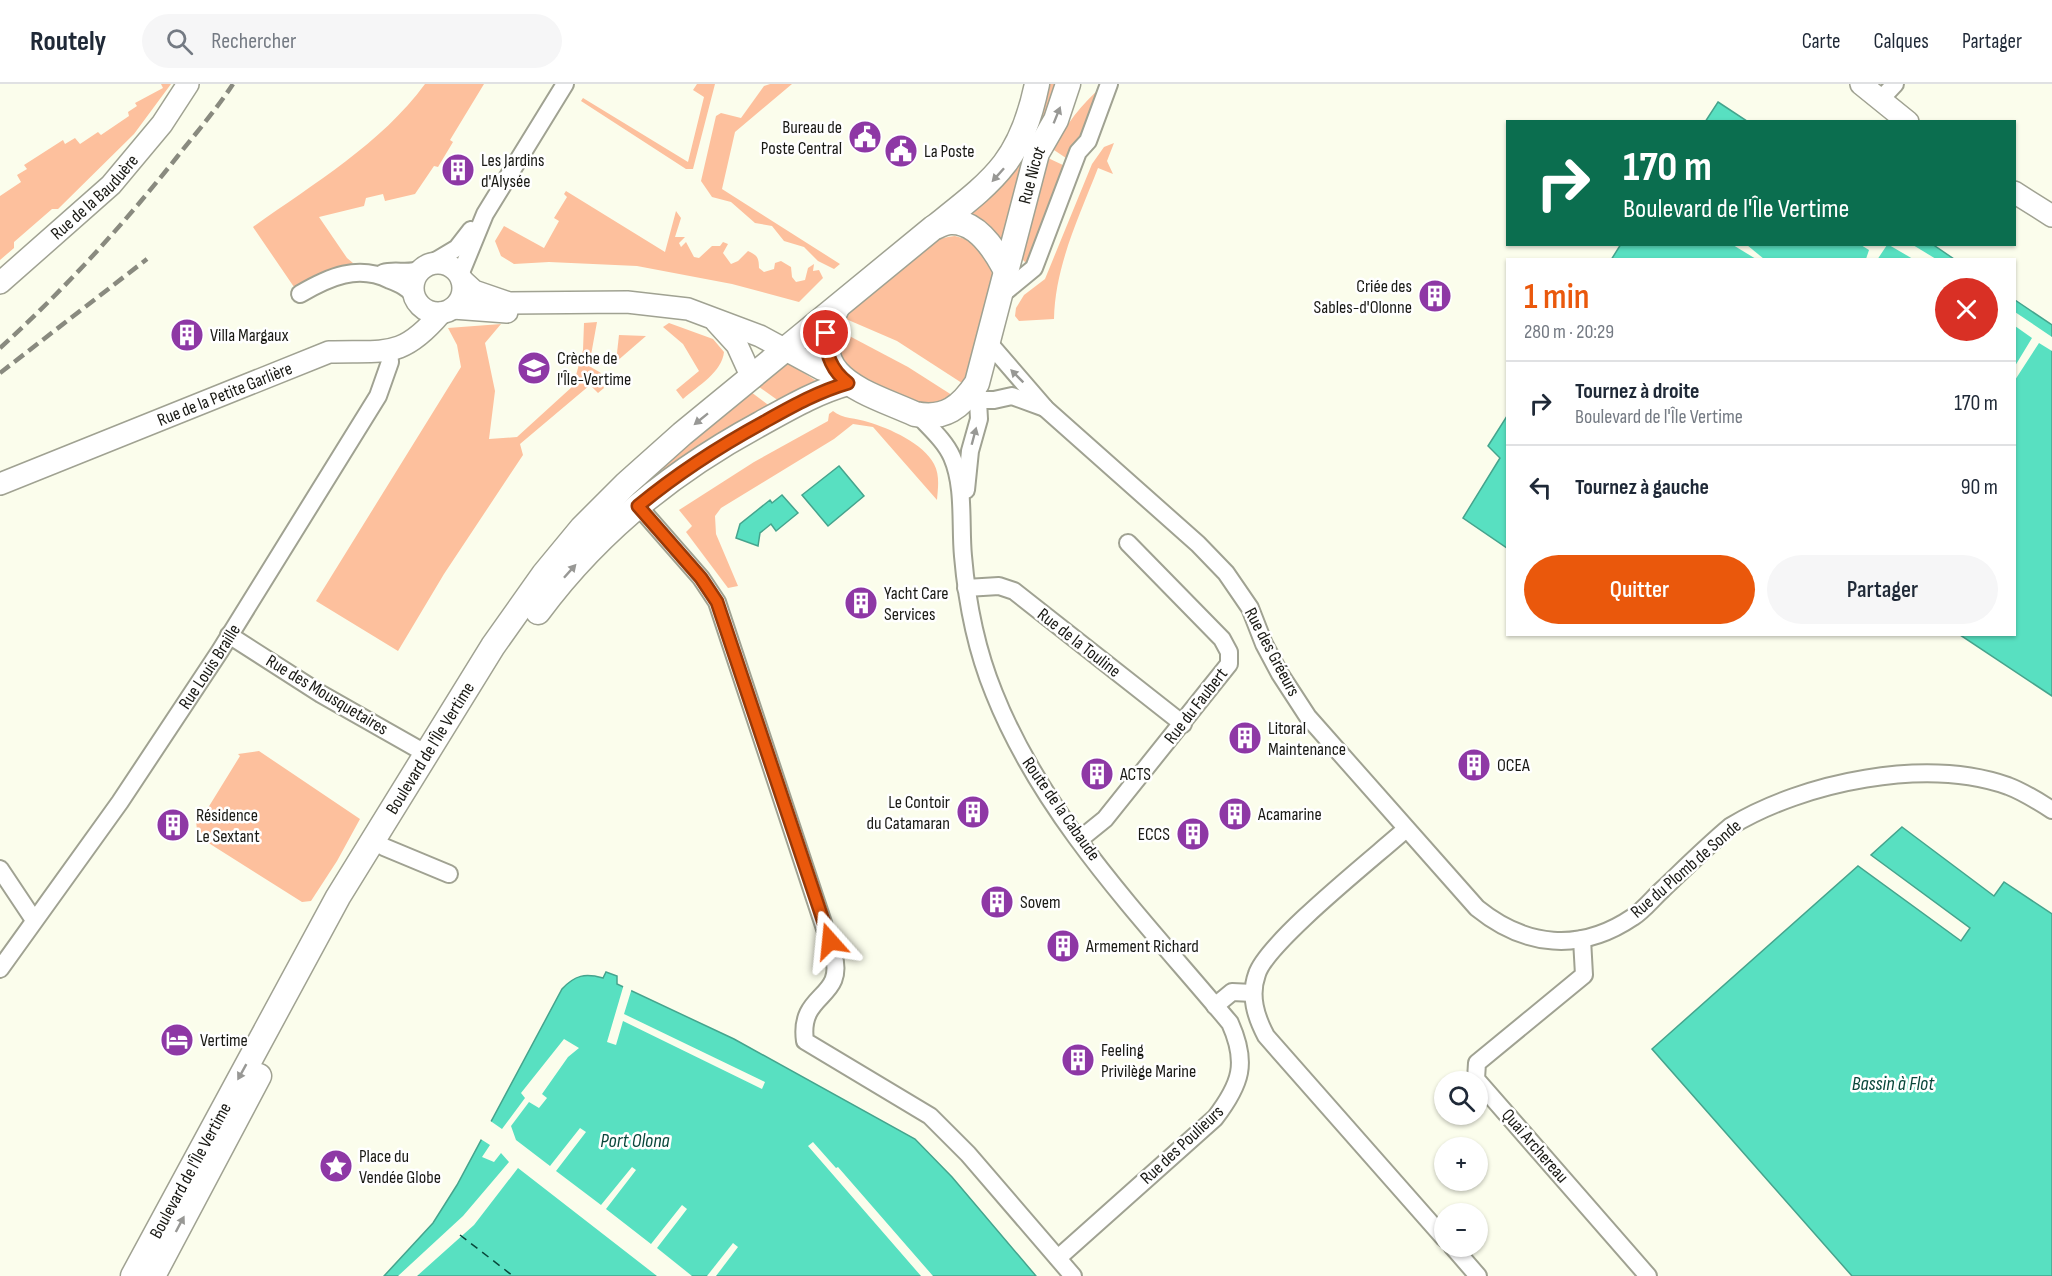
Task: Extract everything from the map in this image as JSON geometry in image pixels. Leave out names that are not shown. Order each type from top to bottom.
[{"type":"main road","name":"Rue Nicot","points":[[933,228],[992,181],[1004,167],[1018,146],[1030,119],[1037,84]]},
{"type":"main road","name":"Rue Nicot","points":[[1005,269],[1037,153],[1056,120],[1068,84]]},
{"type":"main road","points":[[950,222],[966,225],[994,249],[1005,269],[989,343],[974,394],[949,413],[938,416],[918,415],[842,379],[826,345],[826,333],[838,306],[933,228],[950,222]]},
{"type":"main road","name":"Boulevard de l'Île Vertime","points":[[133,1276],[338,897],[493,646],[544,574],[582,528],[682,434],[788,350],[838,306]]},
{"type":"main road","name":"Boulevard de l'Île Vertime","points":[[153,1276],[384,848],[515,641],[557,585],[596,541],[693,462],[842,379]]},
{"type":"street","points":[[300,294],[343,274],[355,272],[379,274],[393,270],[405,273],[427,266],[457,248],[486,214],[566,84]]},
{"type":"street","points":[[1000,296],[1034,268],[1075,159],[1088,141],[1109,84]]},
{"type":"street","points":[[1861,84],[1905,120]]},
{"type":"street","points":[[1880,100],[1895,84]]},
{"type":"street","name":"Rue de la Bauduère","points":[[0,283],[111,185],[148,142],[183,92]]},
{"type":"street","points":[[2016,193],[2052,216]]},
{"type":"street","points":[[447,310],[462,295],[461,278],[486,214]]},
{"type":"street","points":[[416,298],[414,281],[427,266],[448,265],[474,291],[491,298],[525,305],[627,302],[688,309],[716,322],[745,330],[842,379]]},
{"type":"street","points":[[379,274],[409,289],[427,310],[500,312],[525,305]]},
{"type":"street","name":"Rue Louis Braille","points":[[0,969],[120,802],[229,635],[378,396],[392,349],[410,327],[416,298]]},
{"type":"street","name":"Rue de la Petite Garlière","points":[[0,484],[329,352],[402,348],[412,342],[447,310]]},
{"type":"street","points":[[716,322],[737,345],[752,378]]},
{"type":"street","name":"Rue des Gréeurs","points":[[989,343],[1046,409],[1198,544],[1226,573],[1250,608],[1264,644],[1299,703],[1406,829],[1477,908],[1497,924],[1530,938],[1562,941]]},
{"type":"street","points":[[962,514],[970,451],[979,419],[974,394],[1012,396],[1046,409]]},
{"type":"street","name":"Route de la Cabaude","points":[[918,415],[954,460],[962,514],[966,588],[980,652],[1018,747],[1043,789],[1079,840],[1215,1006]]},
{"type":"street","points":[[638,506],[701,578],[717,602],[833,953],[837,978],[806,1014],[803,1027],[805,1041],[930,1116],[968,1154],[1072,1276]]},
{"type":"street","name":"Rue du Faubert","points":[[1079,840],[1105,819],[1229,664],[1229,652],[1222,639],[1128,543]]},
{"type":"street","name":"Rue de la Touline","points":[[966,588],[999,586],[1014,591],[1183,724]]},
{"type":"street","name":"Rue des Mousquetaires","points":[[229,635],[321,694],[425,753]]},
{"type":"street","name":"Rue du Plomb de Sonde","points":[[1562,941],[1582,939],[1609,930],[1634,916],[1731,826],[1747,816],[1827,786],[1866,778],[1901,775],[1961,777],[2008,786],[2052,810]]},
{"type":"street","points":[[1406,829],[1272,948],[1256,974],[1253,993],[1258,1021],[1266,1036],[1434,1227]]},
{"type":"street","points":[[384,848],[449,874]]},
{"type":"street","points":[[0,869],[34,920]]},
{"type":"street","name":"Quai Archereau","points":[[1582,939],[1584,975],[1476,1063],[1476,1079],[1648,1276]]},
{"type":"street","points":[[1215,1006],[1232,992],[1253,993]]},
{"type":"street","name":"Rue des Poulieurs","points":[[1058,1258],[1215,1118],[1229,1100],[1238,1082],[1241,1064],[1239,1042],[1230,1023],[1215,1006]]},
{"type":"street","points":[[1462,1257],[1479,1276]]},
{"type":"shaded area","points":[[161,84],[171,84],[134,134],[58,209],[52,209],[14,242],[14,248],[0,260],[0,196],[21,182],[17,175],[27,169],[24,165],[63,140],[65,144],[75,138],[80,144],[98,132],[101,135],[129,116],[128,112],[137,106],[135,103],[163,88]]},
{"type":"shaded area","points":[[425,84],[484,84],[450,140],[453,142],[438,167],[434,166],[415,194],[385,201],[383,194],[366,198],[364,206],[319,217],[347,258],[353,263],[294,287],[253,227],[322,179],[367,144],[388,126]]},
{"type":"shaded area","points":[[697,84],[715,84],[693,169],[686,169],[581,101],[583,98],[688,162],[704,97],[693,90]]},
{"type":"shaded area","points":[[792,84],[735,132],[722,189],[840,264],[834,269],[818,261],[804,247],[784,241],[772,226],[755,223],[731,202],[712,197],[701,181],[716,116],[721,113],[741,118],[764,86]]},
{"type":"shaded area","points":[[1044,84],[1066,84],[1036,139],[1031,137]]},
{"type":"shaded area","points":[[1103,86],[1084,138],[1072,147],[1066,158],[1054,150],[1058,141],[1075,115]]},
{"type":"shaded area","points":[[1114,143],[1107,161],[1113,174],[1098,168],[1069,242],[1055,299],[1054,319],[1019,321],[1015,316],[1016,308],[1024,295],[1045,279],[1092,164],[1104,147]]},
{"type":"shaded area","points":[[1032,149],[1001,244],[962,214]]},
{"type":"shaded area","points":[[1048,158],[1065,166],[1027,264],[1022,259]]},
{"type":"shaded area","points":[[566,191],[665,252],[676,211],[681,218],[675,237],[685,237],[679,243],[681,247],[686,242],[694,257],[699,258],[712,246],[720,246],[723,242],[728,244],[723,253],[731,264],[738,261],[748,251],[756,256],[759,268],[764,272],[774,269],[775,263],[781,261],[791,267],[792,277],[796,282],[805,280],[808,268],[814,264],[813,271],[819,270],[823,278],[799,302],[732,284],[637,266],[549,262],[514,264],[501,256],[495,241],[504,226],[544,248],[559,221],[554,218],[567,197],[564,194]]},
{"type":"shaded area","points":[[955,236],[972,243],[984,254],[991,269],[993,287],[965,385],[897,341],[846,319],[848,309],[898,264],[927,245]]},
{"type":"shaded area","points":[[597,322],[589,366],[601,373],[600,380],[604,388],[598,393],[590,385],[520,444],[523,455],[444,574],[398,651],[316,601],[461,367],[457,345],[448,328],[501,324],[485,343],[495,391],[489,439],[517,437],[573,386],[583,350],[584,323]]},
{"type":"shaded area","points":[[669,323],[713,339],[724,352],[714,372],[683,399],[676,390],[699,371],[683,344],[663,327]]},
{"type":"shaded area","points":[[838,330],[908,367],[955,397],[928,407],[853,374],[836,355]]},
{"type":"shaded area","points":[[619,335],[646,336],[616,362]]},
{"type":"shaded area","points":[[785,361],[818,382],[783,404],[755,384]]},
{"type":"shaded area","points":[[747,389],[775,410],[676,470],[587,531]]},
{"type":"shaded area","points":[[833,411],[841,416],[886,428],[922,450],[936,468],[937,500],[873,427],[853,424],[834,439],[721,508],[715,516],[716,534],[738,586],[728,588],[686,532],[692,526],[679,510],[754,462],[828,421],[829,414]]},
{"type":"shaded area","points":[[259,751],[360,819],[337,861],[311,901],[302,902],[207,842],[199,829],[197,830],[196,821],[200,814],[203,816],[240,756],[238,754]]},
{"type":"water","points":[[1718,102],[1745,120],[1706,120]]},
{"type":"water","points":[[1620,246],[1935,246],[1953,258],[1612,258]]},
{"type":"water","points":[[2016,301],[2052,325],[2052,696],[1962,636],[2016,636]]},
{"type":"water","points":[[1506,418],[1506,547],[1463,518],[1500,458],[1488,446]]},
{"type":"water","points":[[839,466],[864,496],[828,526],[802,495]]},
{"type":"water","points":[[782,495],[798,513],[776,531],[771,524],[760,533],[758,546],[736,538],[740,524],[770,500],[772,503]]},
{"type":"water","name":"Bassin à Flot","points":[[1902,827],[1994,896],[2004,882],[2052,914],[2052,1276],[1852,1276],[1652,1049],[1858,866],[1961,941],[1970,928],[1871,855]]},
{"type":"water","name":"Port Olona","points":[[606,972],[617,976],[617,984],[734,1039],[915,1139],[952,1177],[1036,1276],[384,1276],[433,1223],[457,1185],[562,989],[581,976],[603,978]]},
{"type":"pier","points":[[1735,246],[1748,246],[1763,258],[1754,258]]},
{"type":"pier","points":[[1863,246],[1886,246],[1878,258],[1866,258],[1869,250]]},
{"type":"pier","points":[[1891,246],[1915,246],[1934,258],[1911,258]]},
{"type":"pier","points":[[2016,313],[2052,337],[2052,351],[2039,343],[2016,378],[2016,364],[2032,338],[2016,327]]},
{"type":"pier","points":[[624,984],[632,988],[624,1014],[765,1082],[762,1089],[623,1021],[616,1045],[607,1042]]},
{"type":"pier","points":[[564,1039],[579,1048],[568,1057],[542,1094],[547,1098],[539,1108],[529,1102],[511,1126],[516,1140],[550,1166],[580,1128],[586,1132],[556,1171],[601,1205],[632,1167],[636,1170],[606,1209],[651,1244],[682,1205],[687,1209],[657,1248],[692,1276],[657,1276],[518,1168],[474,1225],[417,1276],[398,1276],[463,1216],[509,1162],[501,1153],[494,1162],[482,1157],[490,1145],[479,1138],[489,1120],[502,1129],[525,1098],[521,1093]]},
{"type":"pier","points":[[813,1142],[836,1168],[838,1167],[933,1276],[921,1276],[808,1146]]},
{"type":"pier","points":[[733,1243],[738,1247],[716,1276],[707,1276]]},
{"type":"ferry route","points":[[460,1235],[513,1276]]},
{"type":"railway","points":[[0,348],[70,280],[114,232],[199,130],[233,84]]},
{"type":"railway","points":[[0,373],[147,259]]},
{"type":"place","name":"Bureau de Poste Central","points":[[865,137]]},
{"type":"place","name":"La Poste","points":[[901,151]]},
{"type":"place","name":"Les Jardins d'Alysée","points":[[458,170]]},
{"type":"place","name":"Criée des Sables-d'Olonne","points":[[1435,296]]},
{"type":"place","name":"Villa Margaux","points":[[187,335]]},
{"type":"place","name":"Crèche de l'Île-Vertime","points":[[534,368]]},
{"type":"place","name":"Yacht Care Services","points":[[861,603]]},
{"type":"place","name":"Litoral Maintenance","points":[[1245,738]]},
{"type":"place","name":"OCEA","points":[[1474,765]]},
{"type":"place","name":"ACTS","points":[[1097,774]]},
{"type":"place","name":"Le Contoir du Catamaran","points":[[973,812]]},
{"type":"place","name":"Acamarine","points":[[1235,814]]},
{"type":"place","name":"Résidence Le Sextant","points":[[173,825]]},
{"type":"place","name":"ECCS","points":[[1193,834]]},
{"type":"place","name":"Sovem","points":[[997,902]]},
{"type":"place","name":"Armement Richard","points":[[1063,946]]},
{"type":"place","name":"Vertime","points":[[177,1040]]},
{"type":"place","name":"Feeling Privilège Marine","points":[[1078,1060]]},
{"type":"place","name":"Place du Vendée Globe","points":[[336,1166]]},
{"type":"route","points":[[826,333],[829,359],[837,374],[848,383],[795,404],[717,447],[693,462],[638,506],[701,578],[717,602],[830,941]]}]
